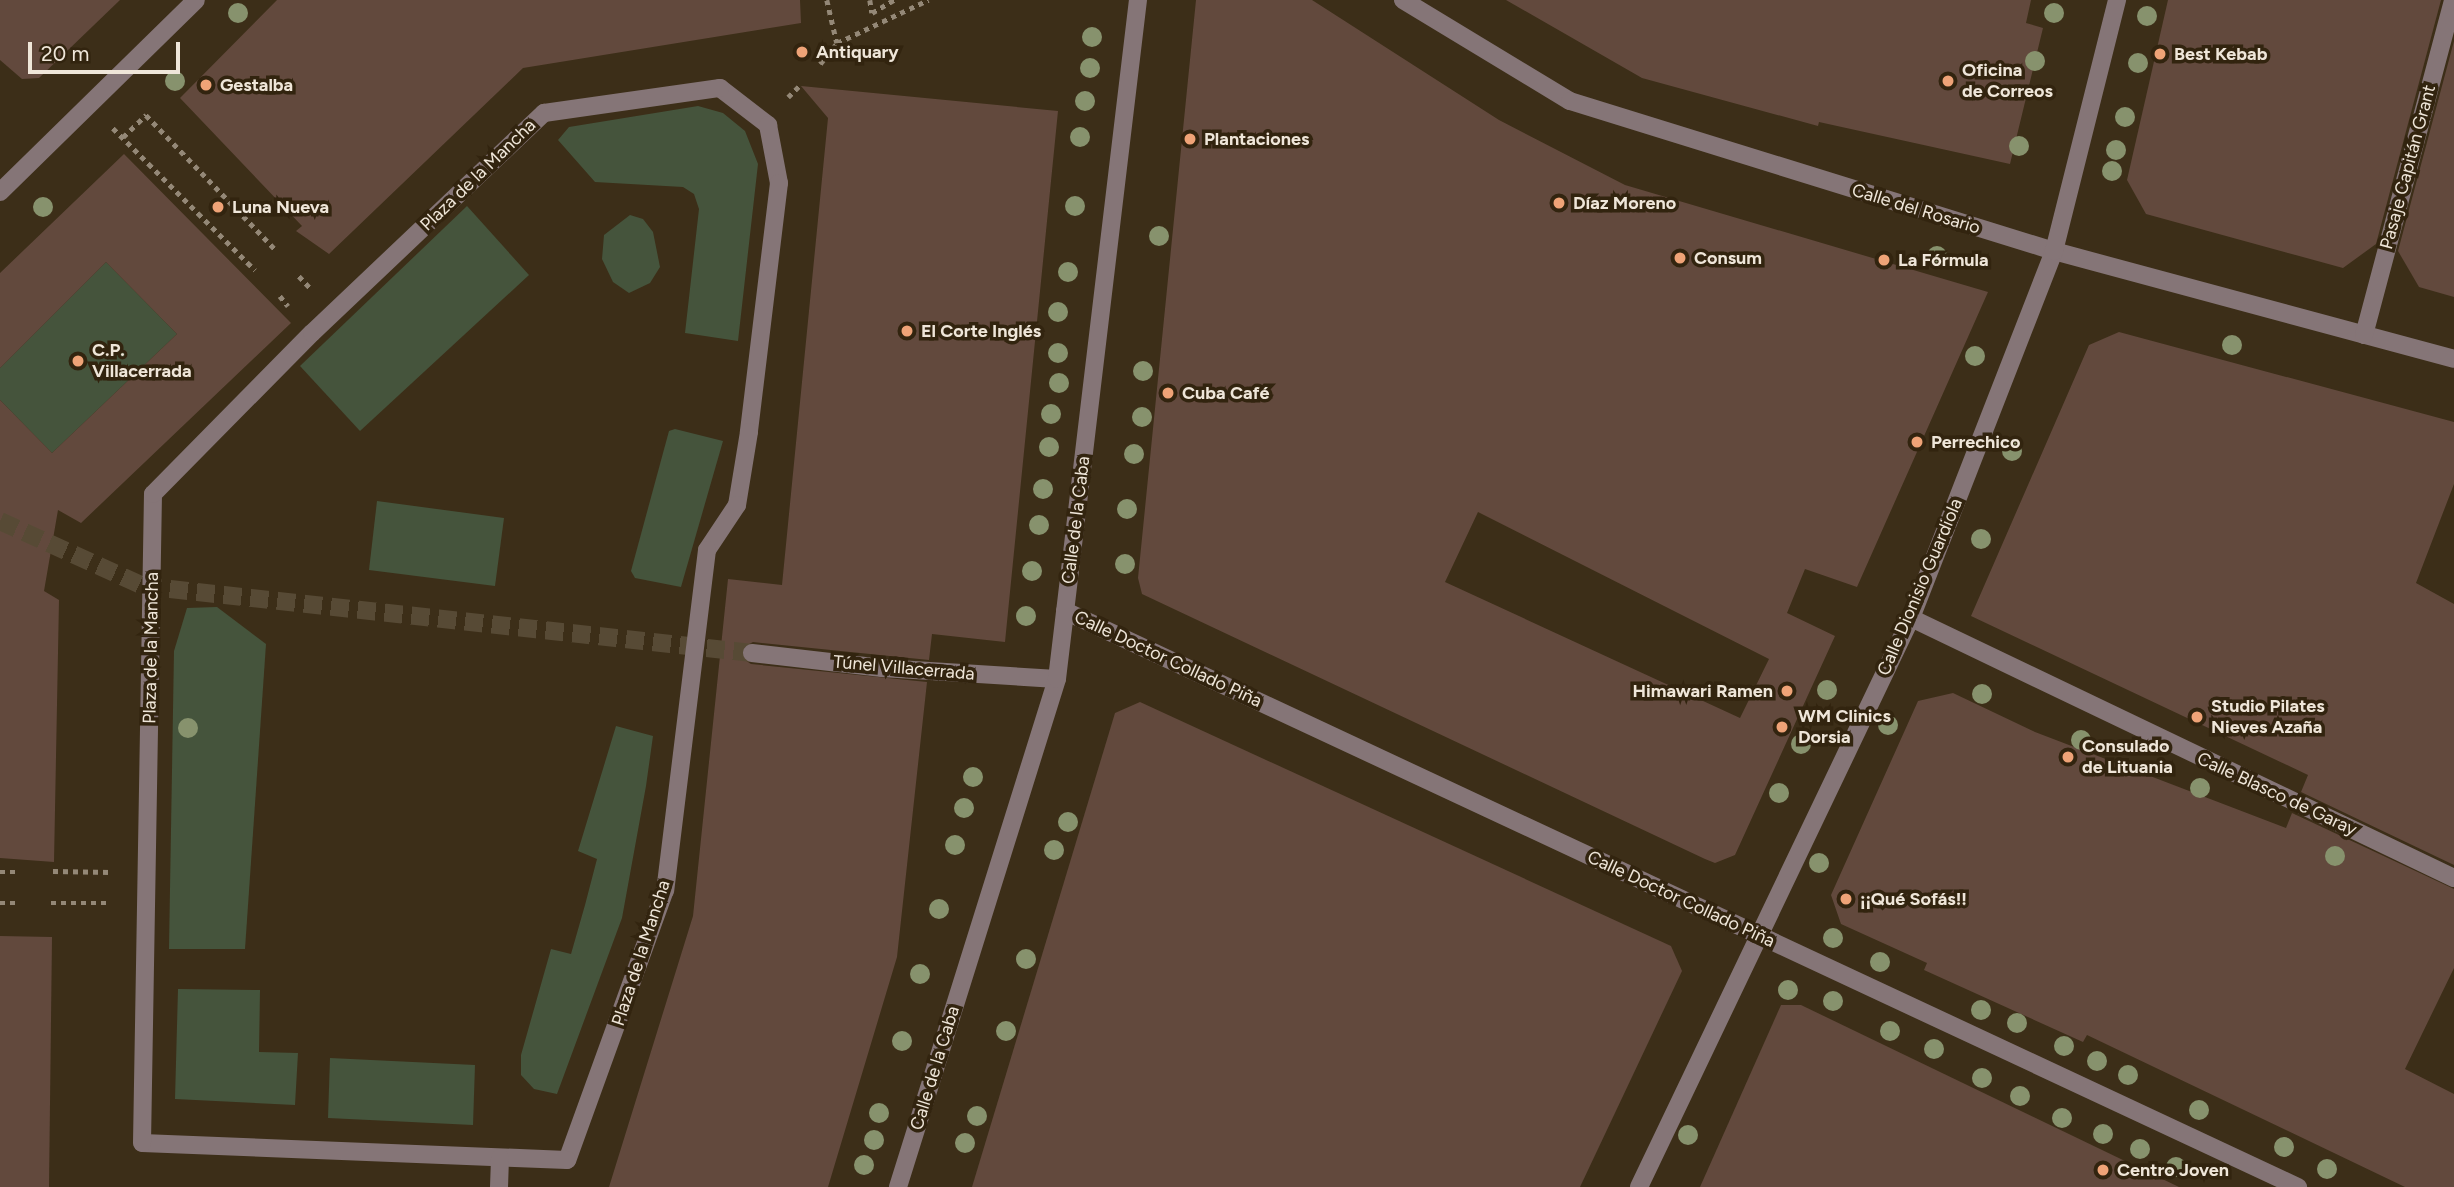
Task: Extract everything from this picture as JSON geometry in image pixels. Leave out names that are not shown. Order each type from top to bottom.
[{"type":"street","points":[[0,192],[196,0]]},
{"type":"street","name":"Calle de la Caba","points":[[898,1187],[1057,679],[1138,0]]},
{"type":"street","name":"Calle del Rosario","points":[[1403,0],[1570,101],[2054,251],[2454,359]]},
{"type":"street","name":"Calle Dionisio Guardiola","points":[[1639,1187],[1757,934],[1911,618],[2054,251],[2117,0]]},
{"type":"street","name":"Pasaje Capitán Grant","points":[[2364,335],[2453,0]]},
{"type":"street","name":"Plaza de la Mancha","points":[[720,88],[768,125],[779,183],[749,432],[737,505],[707,550],[665,890],[567,1160],[142,1143],[148,872],[153,494],[312,333],[544,113],[720,88]]},
{"type":"street","name":"Calle Doctor Collado Piña","points":[[1065,611],[2298,1187]]},
{"type":"street","name":"Calle Blasco de Garay","points":[[1911,618],[2454,878]]},
{"type":"street","name":"Túnel Villacerrada","points":[[752,653],[883,668],[1057,679]]},
{"type":"street","points":[[499,1187],[500,1158]]},
{"type":"path","points":[[827,0],[837,43]]},
{"type":"path","points":[[870,0],[872,13],[894,0]]},
{"type":"path","points":[[820,64],[837,43],[928,0]]},
{"type":"path","points":[[123,137],[146,115],[276,250]]},
{"type":"path","points":[[139,153],[255,270]]},
{"type":"path","points":[[53,871],[148,872]]},
{"type":"path","points":[[0,872],[17,872]]},
{"type":"path","points":[[0,903],[16,903]]},
{"type":"path","points":[[51,903],[146,904]]},
{"type":"green space","points":[[698,106],[723,113],[745,131],[758,164],[738,341],[685,333],[699,209],[694,194],[683,187],[595,182],[558,140],[569,127]]},
{"type":"green space","points":[[467,206],[529,275],[360,431],[300,366]]},
{"type":"green space","points":[[630,215],[643,219],[653,232],[660,267],[650,283],[629,293],[613,282],[602,259],[604,235]]},
{"type":"green space","points":[[106,262],[177,334],[52,453],[0,400],[0,368]]},
{"type":"green space","points":[[675,429],[723,441],[681,587],[635,578],[631,571],[669,431]]},
{"type":"green space","points":[[377,501],[504,518],[495,586],[369,570]]},
{"type":"green space","points":[[217,607],[266,644],[245,949],[169,949],[174,651],[187,608]]},
{"type":"green space","points":[[616,726],[653,736],[646,786],[622,918],[557,1094],[534,1089],[521,1075],[521,1055],[551,949],[571,954],[597,859],[578,851]]},
{"type":"green space","points":[[178,989],[260,990],[259,1052],[298,1053],[295,1105],[175,1099]]},
{"type":"green space","points":[[330,1058],[475,1065],[473,1125],[328,1118]]},
{"type":"building","points":[[0,0],[120,0],[39,78],[22,79],[0,60]]},
{"type":"building","points":[[277,0],[800,0],[801,23],[523,68],[329,254],[296,231],[302,226],[180,98]]},
{"type":"building","points":[[1196,0],[1312,0],[1499,120],[1625,185],[1988,292],[1857,587],[1805,569],[1787,613],[1835,636],[1735,855],[1715,863],[1142,594],[1138,578]],"holes":[[[1478,512],[1769,659],[1740,718],[1445,582]]]},
{"type":"building","points":[[1506,0],[2031,0],[2026,23],[2043,28],[2010,164],[1819,122],[1818,126],[1642,78]]},
{"type":"building","points":[[2168,0],[2441,0],[2376,244],[2343,268],[2146,214],[2127,180]]},
{"type":"building","points":[[2454,41],[2454,297],[2419,287],[2398,251]]},
{"type":"building","points":[[801,86],[1058,111],[1005,642],[932,634],[929,660],[753,642],[743,647],[742,658],[751,664],[927,682],[897,957],[828,1187],[609,1187],[693,916],[728,579],[782,585],[828,118]]},
{"type":"building","points":[[124,154],[291,323],[81,523],[58,510],[44,591],[59,600],[54,862],[0,858],[0,400],[52,453],[177,334],[106,262],[0,368],[0,273]]},
{"type":"building","points":[[2119,332],[2454,422],[2454,484],[2416,583],[2454,604],[2454,865],[2301,792],[2308,775],[1971,616],[2089,345]]},
{"type":"building","points":[[1953,693],[2035,732],[2286,828],[2292,813],[2454,889],[2454,968],[2405,1069],[2454,1094],[2454,1187],[2405,1187],[2087,1035],[2083,1042],[1924,970],[1927,963],[1841,924],[1831,895],[1918,701]]},
{"type":"building","points":[[1140,702],[1671,946],[1682,971],[1580,1187],[972,1187],[1115,713]]},
{"type":"building","points":[[0,936],[52,937],[49,1187],[0,1187]]},
{"type":"building","points":[[1781,1005],[1801,1005],[2179,1187],[1700,1187]]},
{"type":"tunnel","points":[[0,521],[143,586],[752,653]]},
{"type":"place","name":"Antiquary","points":[[802,52]]},
{"type":"place","name":"Best Kebab","points":[[2160,54]]},
{"type":"place","name":"Oficina de Correos","points":[[1948,81]]},
{"type":"place","name":"Gestalba","points":[[206,85]]},
{"type":"place","name":"Plantaciones","points":[[1190,139]]},
{"type":"place","name":"Díaz Moreno","points":[[1559,203]]},
{"type":"place","name":"Luna Nueva","points":[[218,207]]},
{"type":"place","name":"Consum","points":[[1680,258]]},
{"type":"place","name":"La Fórmula","points":[[1884,260]]},
{"type":"place","name":"El Corte Inglés","points":[[907,331]]},
{"type":"place","name":"C.P. Villacerrada","points":[[78,361]]},
{"type":"place","name":"Cuba Café","points":[[1168,393]]},
{"type":"place","name":"Perrechico","points":[[1917,442]]},
{"type":"place","name":"Himawari Ramen","points":[[1787,691]]},
{"type":"place","name":"Studio Pilates Nieves Azaña","points":[[2197,717]]},
{"type":"place","name":"WM Clinics Dorsia","points":[[1782,727]]},
{"type":"place","name":"Consulado de Lituania","points":[[2068,757]]},
{"type":"place","name":"¡¡Qué Sofás!!","points":[[1846,899]]},
{"type":"place","name":"Centro Joven","points":[[2103,1170]]}]
